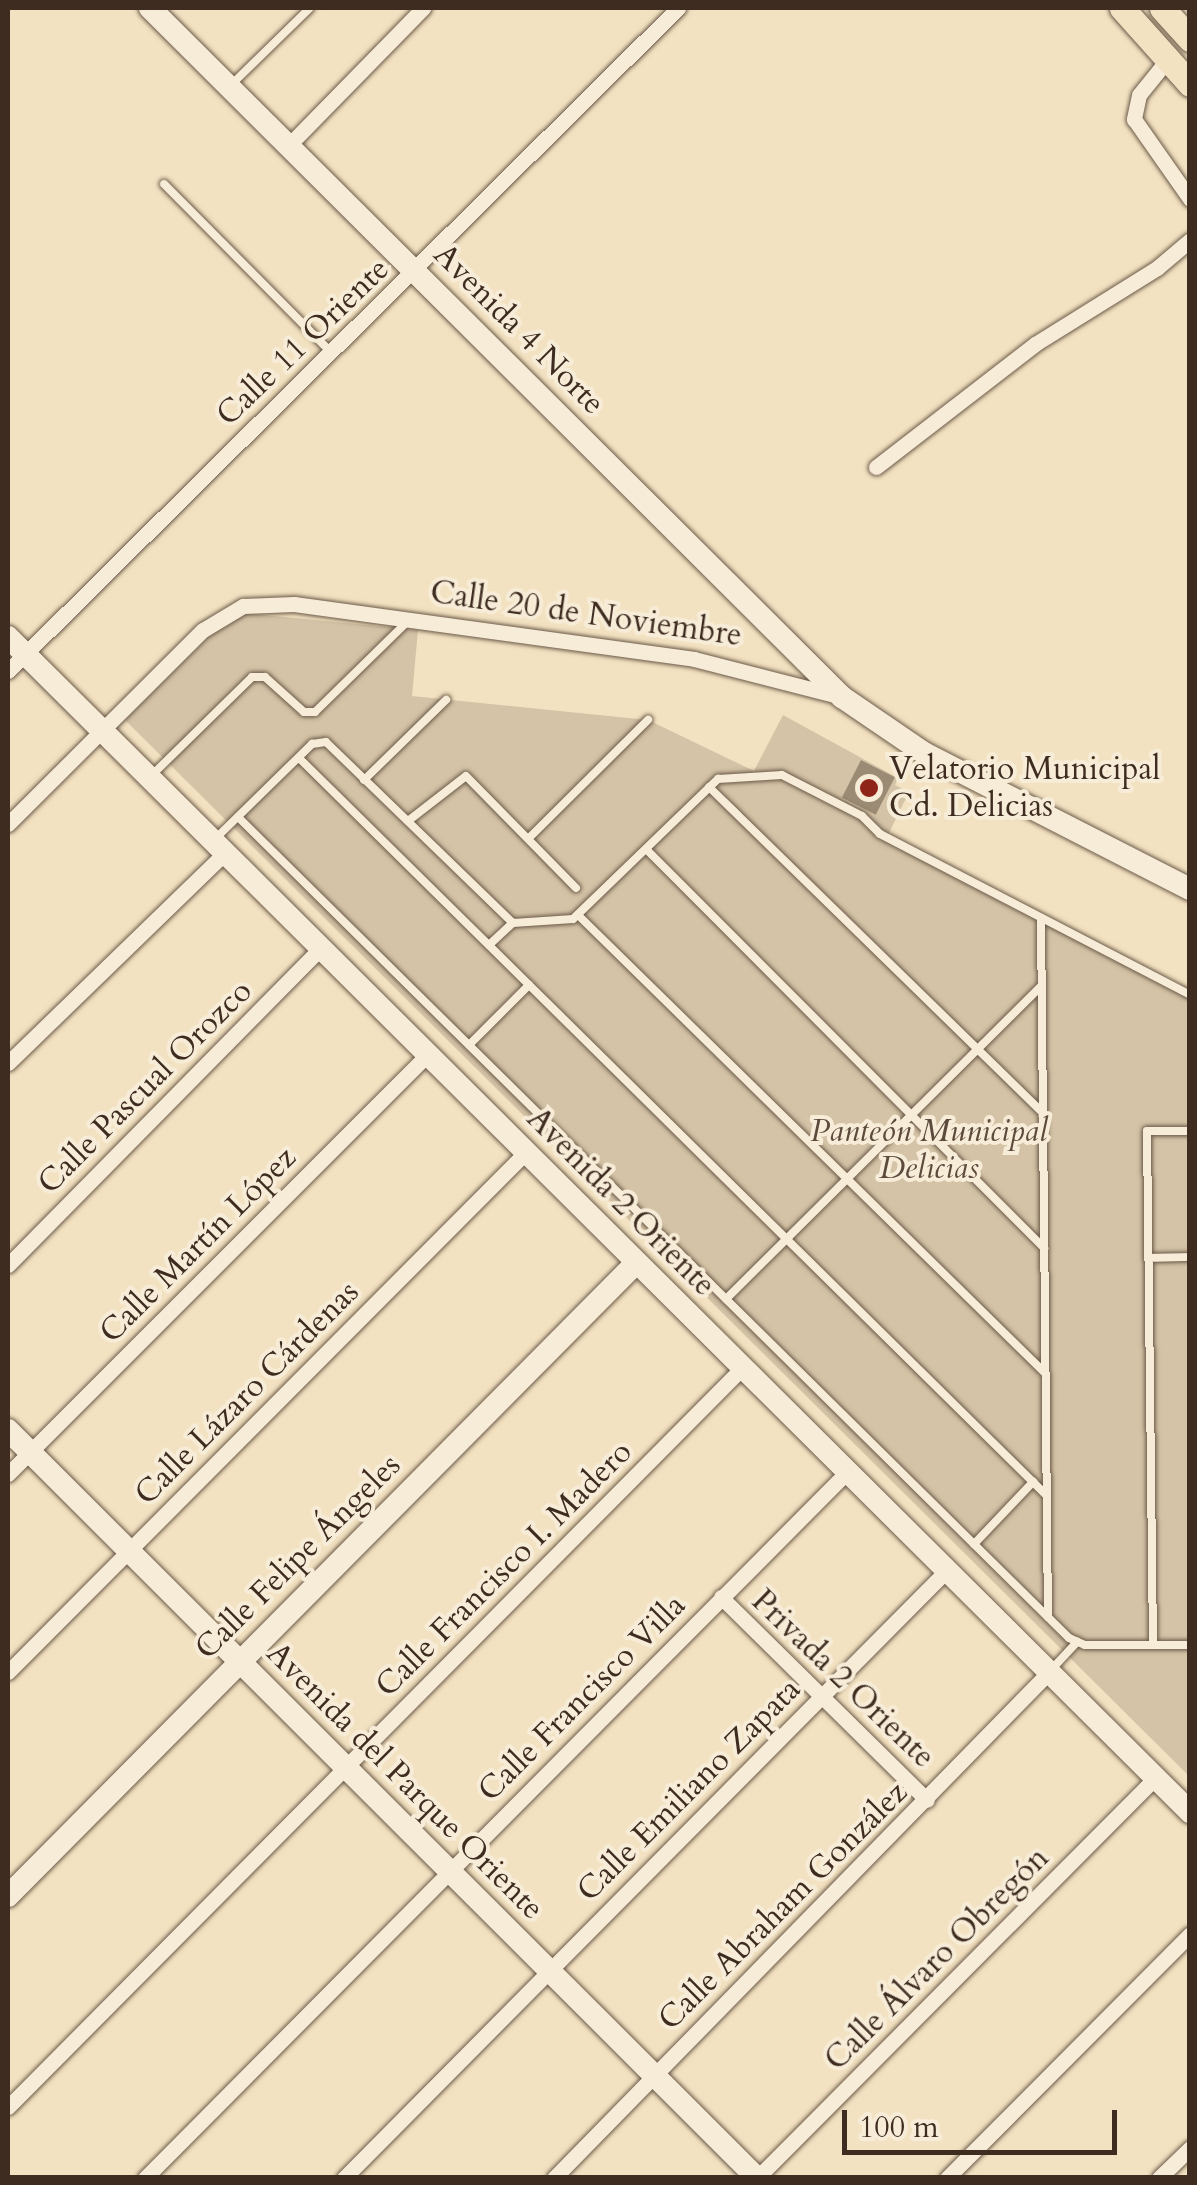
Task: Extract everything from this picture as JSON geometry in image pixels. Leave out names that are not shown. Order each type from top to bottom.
[{"type":"main road","points":[[1122,8],[1190,84]]},
{"type":"main road","points":[[1162,8],[1190,39]]},
{"type":"street","name":"Avenida 4 Norte","points":[[150,8],[842,698]]},
{"type":"street","points":[[288,145],[423,8]]},
{"type":"street","name":"Calle 11 Oriente","points":[[13,654],[331,352],[678,8]]},
{"type":"street","points":[[1168,60],[1140,95],[1134,120],[1190,199]]},
{"type":"street","points":[[876,467],[1034,344],[1158,268],[1190,240]]},
{"type":"street","name":"Calle 20 de Noviembre","points":[[8,824],[230,610],[294,604],[707,662],[842,698],[924,753],[1190,889]]},
{"type":"street","name":"Avenida 2 Oriente","points":[[13,654],[150,776],[635,1264],[1190,1812]]},
{"type":"street","points":[[8,1063],[218,847]]},
{"type":"street","name":"Calle Pascual Orozco","points":[[8,1265],[321,948]]},
{"type":"street","name":"Calle Martín López","points":[[8,1474],[428,1054]]},
{"type":"street","name":"Calle Lázaro Cárdenas","points":[[8,1672],[525,1153]]},
{"type":"street","name":"Calle Felipe Ángeles","points":[[8,1896],[635,1264]]},
{"type":"street","name":"Calle Francisco I. Madero","points":[[8,2106],[743,1367]]},
{"type":"street","name":"Avenida del Parque Oriente","points":[[8,1430],[758,2178]]},
{"type":"street","name":"Calle Francisco Villa","points":[[145,2178],[848,1471]]},
{"type":"street","name":"Calle Emiliano Zapata","points":[[344,2178],[947,1570]]},
{"type":"street","name":"Privada 2 Oriente","points":[[720,1597],[928,1800]]},
{"type":"street","name":"Calle Abraham González","points":[[554,2178],[928,1800],[1049,1672]]},
{"type":"street","name":"Calle Álvaro Obregón","points":[[758,2178],[1156,1778]]},
{"type":"street","points":[[948,2178],[1190,1934]]},
{"type":"street","points":[[1159,2178],[1190,2148]]},
{"type":"lane","points":[[230,87],[310,8]]},
{"type":"lane","points":[[164,184],[331,352]]},
{"type":"lane","points":[[150,776],[252,677],[265,677],[304,712],[315,712],[408,621]]},
{"type":"lane","points":[[364,780],[446,700]]},
{"type":"lane","points":[[529,838],[648,720]]},
{"type":"lane","points":[[218,847],[238,817],[312,744],[326,742],[513,923]]},
{"type":"lane","points":[[298,758],[1046,1495]]},
{"type":"lane","points":[[489,946],[513,923],[578,915],[718,778],[782,775],[1040,918],[1190,995]]},
{"type":"lane","points":[[408,822],[466,776],[576,888]]},
{"type":"lane","points":[[709,788],[1042,1112]]},
{"type":"lane","points":[[238,817],[1048,1617],[1077,1642],[1190,1646]]},
{"type":"lane","points":[[646,849],[1044,1248]]},
{"type":"lane","points":[[578,915],[1045,1373]]},
{"type":"lane","points":[[1040,918],[1048,1617]]},
{"type":"lane","points":[[468,1045],[528,985]]},
{"type":"lane","points":[[726,1300],[1041,986]]},
{"type":"lane","points":[[1153,1645],[1147,1131],[1190,1130]]},
{"type":"lane","points":[[1148,1258],[1190,1258]]},
{"type":"lane","points":[[974,1544],[1033,1482]]},
{"type":"lane","points":[[1049,1672],[1077,1642]]},
{"type":"green space","name":"Panteón Municipal Delicias","points":[[234,612],[418,630],[412,696],[648,720],[754,771],[783,715],[898,778],[895,785],[909,792],[887,837],[1189,990],[1189,1776],[125,720]]},
{"type":"building","name":"Velatorio Municipal Cd. Delicias","points":[[861,760],[895,777],[876,815],[842,797]]},
{"type":"place","name":"Velatorio Municipal Cd. Delicias","points":[[869,788]]}]
